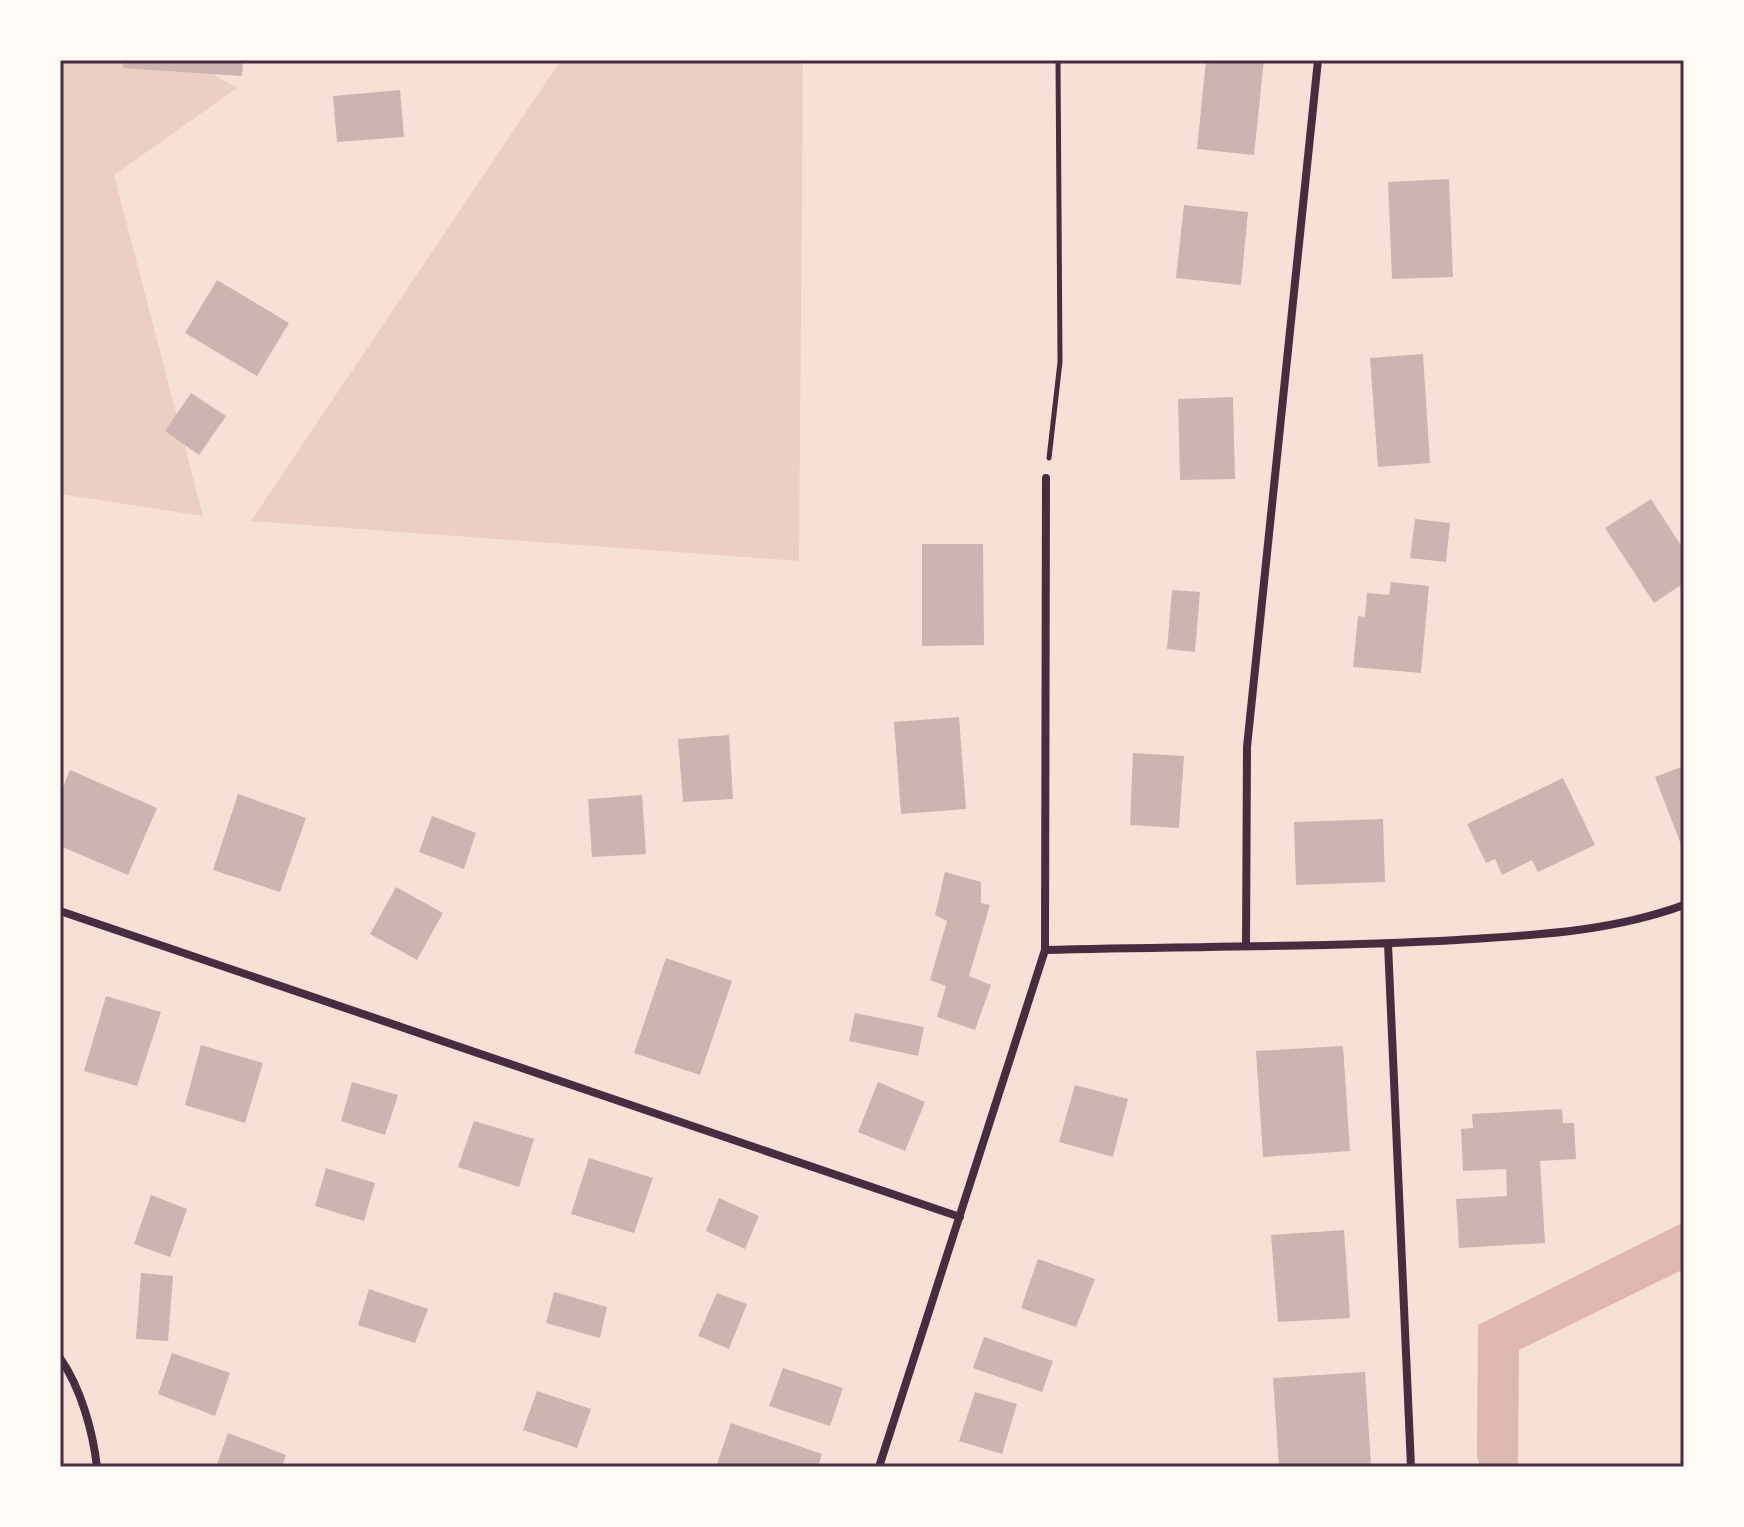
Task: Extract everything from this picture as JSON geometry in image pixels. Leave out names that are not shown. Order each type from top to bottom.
[{"type":"street","points":[[1246,945],[1247,747],[1318,60]]},
{"type":"street","points":[[879,1467],[1045,950],[1046,478]]},
{"type":"street","points":[[1045,950],[1388,944],[1579,932],[1648,918],[1684,905]]},
{"type":"street","points":[[60,911],[960,1217]]},
{"type":"street","points":[[1388,944],[1411,1467]]},
{"type":"street","points":[[60,1358],[68,1370],[94,1442],[97,1467]]},
{"type":"path","points":[[1046,478],[1060,362],[1058,60]]},
{"type":"shaded area","points":[[60,60],[188,60],[237,88],[114,175],[203,516],[60,494]]},
{"type":"shaded area","points":[[561,60],[803,60],[799,561],[251,521]]},
{"type":"shaded area","points":[[1684,1222],[1684,1269],[1519,1350],[1518,1464],[1516,1467],[1480,1467],[1477,1456],[1478,1325]]},
{"type":"building","points":[[124,60],[243,60],[242,76],[123,68]]},
{"type":"building","points":[[1206,60],[1264,60],[1254,155],[1197,149]]},
{"type":"building","points":[[400,90],[404,137],[337,142],[333,96]]},
{"type":"building","points":[[1449,179],[1453,277],[1392,279],[1388,182]]},
{"type":"building","points":[[1184,205],[1248,212],[1241,285],[1176,278]]},
{"type":"building","points":[[217,280],[289,323],[257,376],[185,333]]},
{"type":"building","points":[[1423,354],[1430,463],[1378,467],[1370,358]]},
{"type":"building","points":[[191,393],[226,416],[199,455],[165,431]]},
{"type":"building","points":[[1233,397],[1235,479],[1180,480],[1178,399]]},
{"type":"building","points":[[1651,499],[1684,550],[1684,583],[1654,603],[1605,528]]},
{"type":"building","points":[[1415,519],[1450,523],[1446,562],[1410,558]]},
{"type":"building","points":[[922,544],[983,544],[984,645],[922,646]]},
{"type":"building","points":[[1391,582],[1429,586],[1421,673],[1353,667],[1358,616],[1365,617],[1367,593],[1389,595]]},
{"type":"building","points":[[1172,590],[1200,592],[1195,652],[1167,649]]},
{"type":"building","points":[[959,717],[966,809],[901,814],[894,722]]},
{"type":"building","points":[[729,735],[733,799],[683,802],[678,739]]},
{"type":"building","points":[[1133,753],[1184,756],[1179,828],[1130,825]]},
{"type":"building","points":[[1684,766],[1684,841],[1680,842],[1655,777]]},
{"type":"building","points":[[70,770],[157,808],[128,875],[60,846],[60,794]]},
{"type":"building","points":[[1563,778],[1595,845],[1538,872],[1532,860],[1502,875],[1495,859],[1486,863],[1467,824]]},
{"type":"building","points":[[238,794],[306,818],[280,892],[213,870]]},
{"type":"building","points":[[642,795],[646,854],[592,857],[588,799]]},
{"type":"building","points":[[432,816],[476,833],[464,869],[419,852]]},
{"type":"building","points":[[1383,819],[1385,882],[1296,885],[1294,822]]},
{"type":"building","points":[[945,872],[981,882],[981,903],[990,905],[969,976],[991,985],[975,1030],[937,1017],[946,986],[930,980],[947,921],[935,915]]},
{"type":"building","points":[[396,887],[443,913],[417,960],[370,934]]},
{"type":"building","points":[[666,958],[732,981],[700,1075],[634,1053]]},
{"type":"building","points":[[106,996],[161,1012],[137,1086],[84,1071]]},
{"type":"building","points":[[855,1013],[924,1027],[918,1056],[849,1041]]},
{"type":"building","points":[[201,1045],[263,1063],[245,1123],[185,1105]]},
{"type":"building","points":[[1343,1046],[1350,1151],[1263,1157],[1256,1051]]},
{"type":"building","points":[[352,1082],[398,1095],[385,1135],[341,1121]]},
{"type":"building","points":[[878,1082],[925,1102],[905,1151],[858,1132]]},
{"type":"building","points":[[1075,1085],[1128,1099],[1113,1157],[1059,1142]]},
{"type":"building","points":[[1562,1109],[1563,1123],[1574,1123],[1576,1159],[1540,1161],[1545,1243],[1459,1248],[1456,1199],[1507,1196],[1506,1169],[1463,1171],[1461,1129],[1473,1128],[1472,1114]]},
{"type":"building","points":[[474,1121],[534,1139],[519,1187],[458,1167]]},
{"type":"building","points":[[589,1158],[653,1178],[634,1233],[571,1214]]},
{"type":"building","points":[[326,1168],[375,1183],[364,1221],[315,1206]]},
{"type":"building","points":[[151,1195],[187,1209],[170,1257],[134,1244]]},
{"type":"building","points":[[719,1198],[759,1216],[745,1249],[706,1231]]},
{"type":"building","points":[[1344,1230],[1350,1318],[1278,1322],[1271,1235]]},
{"type":"building","points":[[1038,1259],[1095,1279],[1076,1327],[1021,1308]]},
{"type":"building","points":[[141,1273],[173,1276],[168,1341],[136,1339]]},
{"type":"building","points":[[369,1289],[428,1309],[415,1343],[358,1325]]},
{"type":"building","points":[[554,1292],[607,1307],[600,1338],[546,1323]]},
{"type":"building","points":[[717,1293],[747,1304],[729,1349],[698,1336]]},
{"type":"building","points":[[984,1337],[1053,1361],[1042,1392],[973,1368]]},
{"type":"building","points":[[172,1353],[230,1373],[215,1416],[158,1394]]},
{"type":"building","points":[[783,1368],[843,1388],[830,1426],[769,1406]]},
{"type":"building","points":[[1365,1372],[1371,1464],[1279,1467],[1273,1378]]},
{"type":"building","points":[[537,1391],[591,1409],[577,1448],[523,1430]]},
{"type":"building","points":[[975,1392],[1017,1404],[1002,1454],[959,1441]]},
{"type":"building","points":[[731,1423],[822,1454],[818,1467],[716,1467]]},
{"type":"building","points":[[228,1433],[286,1455],[282,1467],[216,1467]]}]
